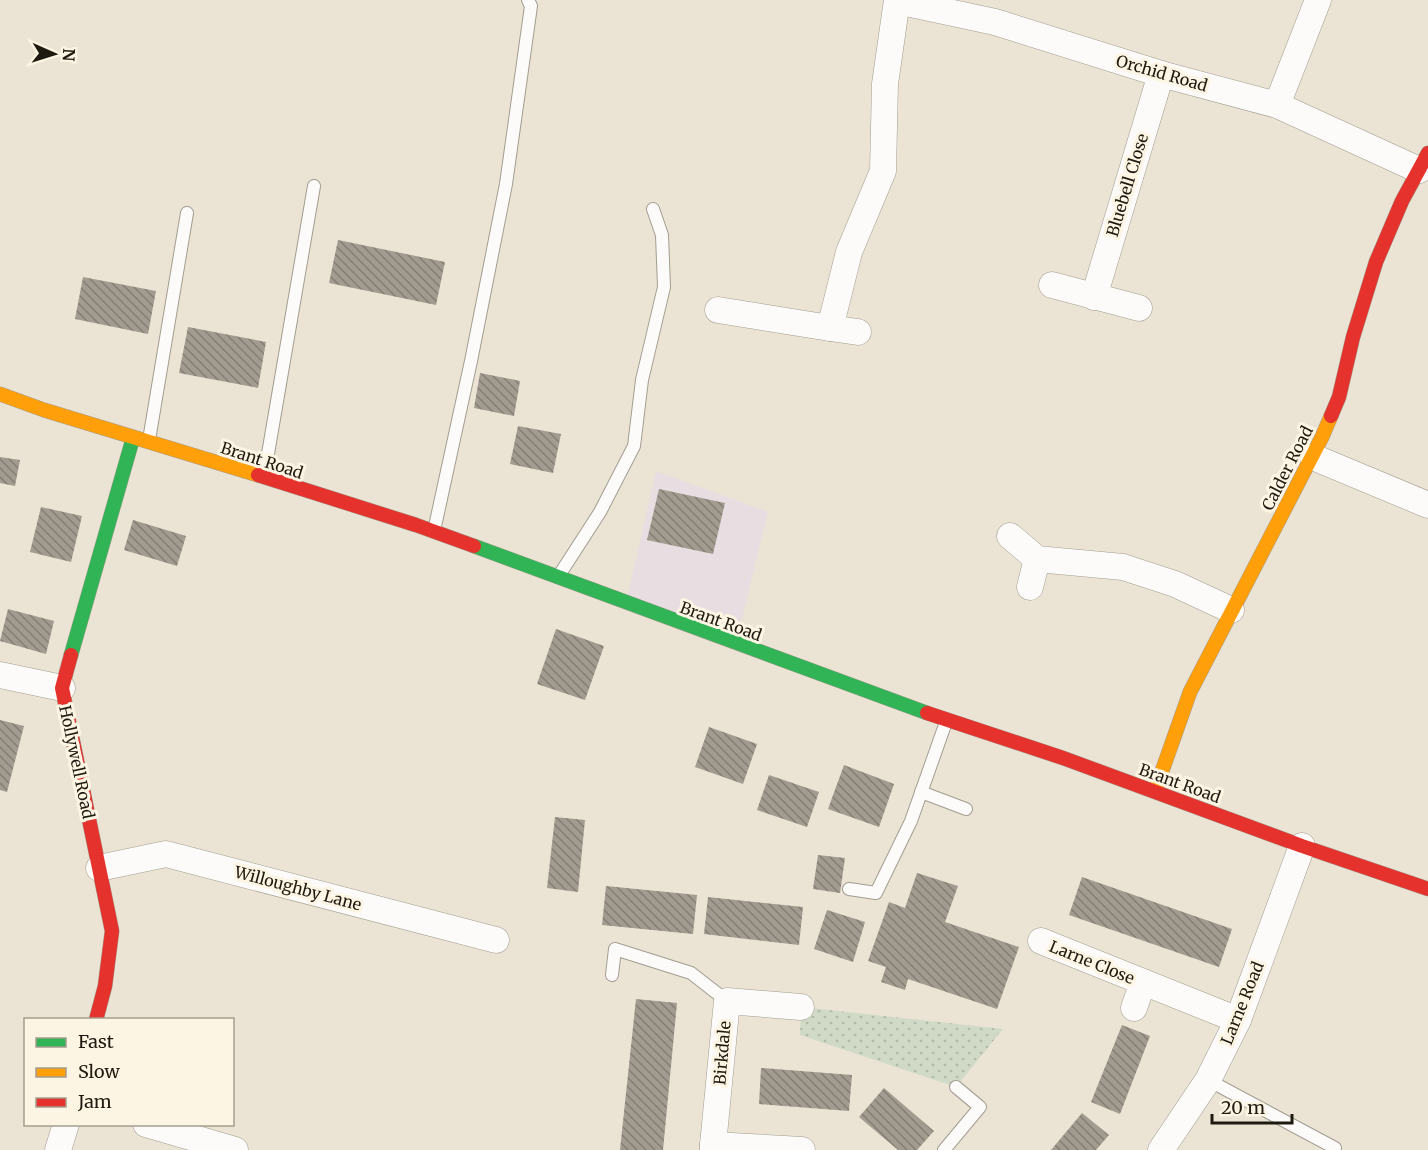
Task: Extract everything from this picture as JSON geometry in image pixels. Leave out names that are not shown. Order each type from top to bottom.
[{"type":"street","name":"Orchid Road","points":[[830,328],[849,252],[883,171],[885,84],[897,0],[994,22],[1161,74],[1276,105],[1424,161]]},
{"type":"street","points":[[1276,105],[1318,0]]},
{"type":"street","name":"Bluebell Close","points":[[1094,297],[1161,74]]},
{"type":"street","name":"Calder Road","points":[[1155,791],[1190,692],[1312,457],[1339,397],[1353,337],[1376,262],[1402,201],[1424,161]]},
{"type":"street","points":[[1052,285],[1139,308]]},
{"type":"street","points":[[718,310],[858,332]]},
{"type":"street","name":"Brant Road","points":[[0,394],[44,410],[434,532],[946,720],[1063,758],[1302,846],[1428,889]]},
{"type":"street","name":"Hollywell Road","points":[[97,1018],[105,986],[112,931],[62,688],[134,438]]},
{"type":"street","points":[[1312,457],[1428,505]]},
{"type":"street","points":[[1010,536],[1037,559],[1123,567],[1175,584],[1231,610]]},
{"type":"street","points":[[1030,587],[1037,559]]},
{"type":"street","points":[[0,675],[62,688]]},
{"type":"street","name":"Larne Road","points":[[1161,1150],[1208,1080],[1238,1020],[1302,846]]},
{"type":"street","name":"Willoughby Lane","points":[[99,868],[166,854],[496,940]]},
{"type":"street","name":"Larne Close","points":[[1041,941],[1238,1020]]},
{"type":"street","name":"Larne Close","points":[[1134,1008],[1143,982]]},
{"type":"street","name":"Birkdale","points":[[801,1007],[727,1001],[713,1147],[802,1150]]},
{"type":"street","points":[[58,1150],[66,1126]]},
{"type":"street","points":[[150,1126],[235,1150]]},
{"type":"lane","points":[[434,532],[506,184],[531,6],[528,0]]},
{"type":"lane","points":[[264,478],[314,186]]},
{"type":"lane","points":[[557,578],[600,512],[634,446],[642,380],[664,287],[662,236],[653,209]]},
{"type":"lane","points":[[149,441],[188,213]]},
{"type":"lane","points":[[849,889],[876,893],[910,821],[946,720]]},
{"type":"lane","points":[[921,792],[966,809]]},
{"type":"lane","points":[[612,975],[615,950],[691,973],[727,1001]]},
{"type":"lane","points":[[1208,1080],[1335,1148]]},
{"type":"lane","points":[[944,1150],[980,1107],[956,1087]]},
{"type":"shaded area","points":[[656,471],[768,512],[736,644],[626,603]]},
{"type":"green space","points":[[801,1007],[1003,1029],[956,1087],[800,1035]]},
{"type":"building","points":[[338,240],[445,262],[436,305],[329,283]]},
{"type":"building","points":[[83,277],[156,291],[148,334],[75,319]]},
{"type":"building","points":[[188,327],[266,342],[258,388],[179,373]]},
{"type":"building","points":[[480,373],[520,381],[514,416],[474,408]]},
{"type":"building","points":[[518,426],[561,434],[553,473],[510,464]]},
{"type":"building","points":[[0,457],[20,460],[15,486],[0,483]]},
{"type":"building","points":[[659,489],[725,503],[713,554],[647,540]]},
{"type":"building","points":[[41,507],[82,516],[71,562],[30,552]]},
{"type":"building","points":[[133,520],[186,536],[177,566],[124,550]]},
{"type":"building","points":[[8,609],[54,621],[46,654],[0,641]]},
{"type":"building","points":[[556,629],[604,646],[585,700],[537,684]]},
{"type":"building","points":[[0,720],[24,726],[7,792],[0,790]]},
{"type":"building","points":[[709,727],[757,744],[743,784],[695,767]]},
{"type":"building","points":[[844,765],[894,784],[879,827],[828,809]]},
{"type":"building","points":[[769,775],[819,792],[807,827],[757,810]]},
{"type":"building","points":[[555,817],[585,820],[578,892],[547,888]]},
{"type":"building","points":[[818,855],[845,858],[840,893],[813,889]]},
{"type":"building","points":[[917,873],[958,886],[945,922],[1019,947],[997,1009],[908,979],[905,990],[881,982],[886,967],[868,961],[889,902],[905,908]]},
{"type":"building","points":[[1082,877],[1232,929],[1219,967],[1069,915]]},
{"type":"building","points":[[606,886],[697,895],[693,934],[602,925]]},
{"type":"building","points":[[708,897],[803,907],[799,945],[704,934]]},
{"type":"building","points":[[827,910],[865,922],[853,962],[814,949]]},
{"type":"building","points":[[636,999],[677,1003],[663,1150],[620,1150]]},
{"type":"building","points":[[1122,1025],[1150,1036],[1120,1114],[1091,1102]]},
{"type":"building","points":[[761,1068],[852,1075],[849,1111],[759,1104]]},
{"type":"building","points":[[884,1088],[934,1131],[917,1150],[898,1150],[859,1117]]},
{"type":"building","points":[[1082,1113],[1109,1135],[1096,1150],[1051,1150]]},
{"type":"traffic: fast","points":[[71,655],[133,438]]},
{"type":"traffic: fast","points":[[474,546],[927,713]]},
{"type":"traffic: slow","points":[[0,394],[44,410],[258,475]]},
{"type":"traffic: slow","points":[[1155,791],[1190,692],[1331,416]]},
{"type":"traffic: jam","points":[[1331,416],[1339,397],[1353,337],[1376,262],[1402,201],[1428,153]]},
{"type":"traffic: jam","points":[[258,475],[416,525],[474,546]]},
{"type":"traffic: jam","points":[[71,655],[62,688],[112,931],[105,986],[97,1018]]},
{"type":"traffic: jam","points":[[927,713],[1063,758],[1302,846],[1428,889]]}]
